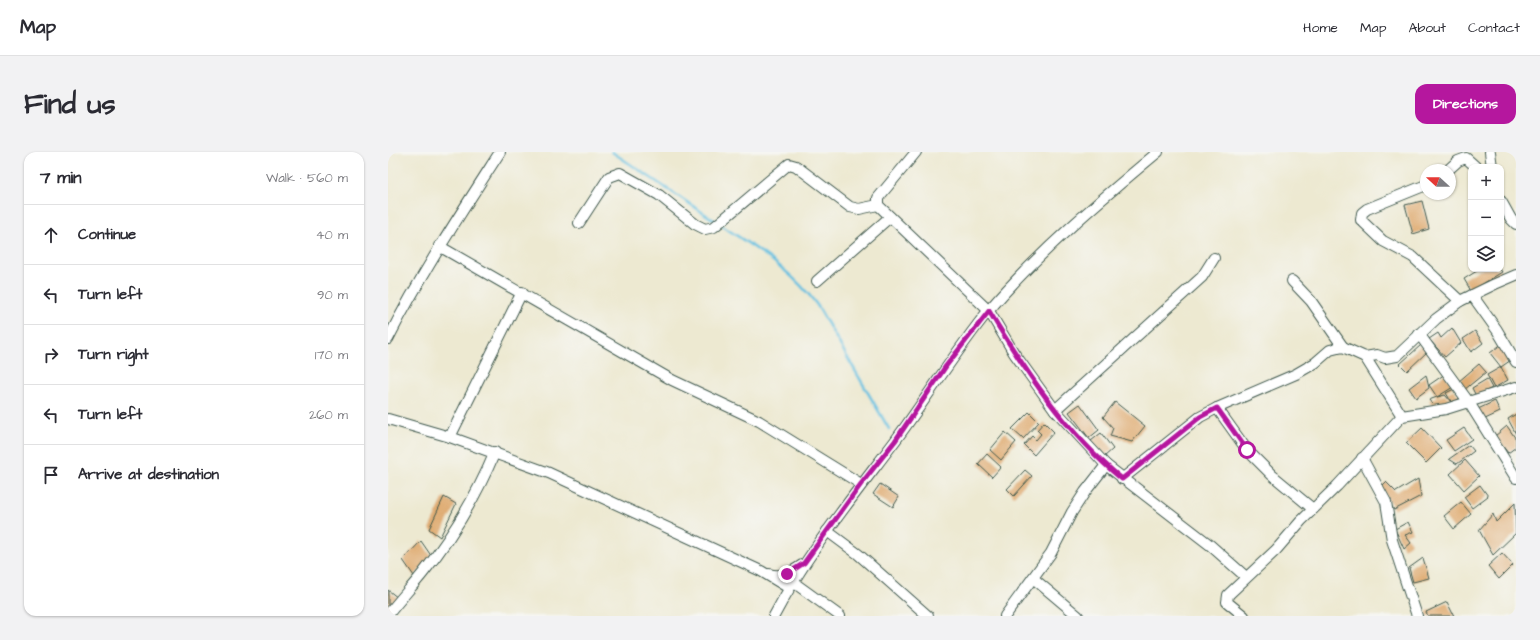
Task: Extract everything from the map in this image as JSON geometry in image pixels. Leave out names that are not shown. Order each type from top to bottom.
[{"type":"street","points":[[388,339],[408,298],[439,246],[500,152]]},
{"type":"street","points":[[916,152],[878,198],[878,205],[989,311],[1014,352],[1055,410],[1106,465],[1122,479],[1210,545],[1246,577]]},
{"type":"street","points":[[774,616],[804,563],[861,484],[895,441],[946,366],[989,311],[1045,251],[1158,152]]},
{"type":"street","points":[[1490,152],[1492,164]]},
{"type":"street","points":[[1455,164],[1466,158],[1473,164]]},
{"type":"street","points":[[579,223],[609,177],[620,173],[659,195],[696,224],[705,229],[718,224],[789,164],[796,166],[850,207],[859,209],[878,205]]},
{"type":"street","points":[[1420,187],[1367,209],[1362,213],[1362,220],[1383,241],[1413,257],[1460,301]]},
{"type":"street","points":[[1504,206],[1511,219],[1516,224]]},
{"type":"street","points":[[817,281],[890,217]]},
{"type":"street","points":[[439,246],[522,292],[672,380],[759,421],[861,484]]},
{"type":"street","points":[[1055,410],[1196,282],[1214,258]]},
{"type":"street","points":[[1292,281],[1311,301],[1343,347],[1365,357],[1377,356],[1385,358],[1397,356],[1419,334],[1460,301],[1516,275]]},
{"type":"street","points":[[450,437],[522,292]]},
{"type":"street","points":[[1472,295],[1497,330],[1516,362]]},
{"type":"street","points":[[1419,334],[1468,401],[1516,478]]},
{"type":"street","points":[[1122,479],[1200,417],[1217,408],[1296,374],[1316,363],[1330,350],[1343,347]]},
{"type":"street","points":[[1365,357],[1402,416]]},
{"type":"street","points":[[1244,616],[1229,604],[1227,598],[1246,577],[1276,550],[1402,416],[1446,409],[1468,401],[1503,393],[1516,387]]},
{"type":"street","points":[[1217,408],[1247,450],[1272,475],[1313,509]]},
{"type":"street","points":[[388,419],[496,452],[549,473],[791,585],[840,616]]},
{"type":"street","points":[[388,615],[443,546],[486,476],[496,452]]},
{"type":"street","points":[[1362,458],[1386,502],[1392,540],[1417,616]]},
{"type":"street","points":[[1005,616],[1051,553],[1072,512],[1106,465]]},
{"type":"street","points":[[827,531],[858,554],[928,616]]},
{"type":"street","points":[[761,571],[772,575],[787,574],[804,563]]},
{"type":"street","points":[[1033,578],[1078,616]]},
{"type":"building","points":[[1422,201],[1429,229],[1413,234],[1405,205]]},
{"type":"building","points":[[1475,272],[1502,272],[1471,291],[1464,279]]},
{"type":"building","points":[[1452,328],[1461,343],[1445,357],[1429,339],[1438,333],[1441,338]]},
{"type":"building","points":[[1475,331],[1483,343],[1471,352],[1463,339]]},
{"type":"building","points":[[1503,343],[1514,358],[1501,367],[1490,353]]},
{"type":"building","points":[[1421,345],[1428,351],[1407,371],[1400,364]]},
{"type":"building","points":[[1479,364],[1486,372],[1464,390],[1458,382]]},
{"type":"building","points":[[1501,367],[1508,380],[1494,388],[1487,375]]},
{"type":"building","points":[[1445,374],[1453,387],[1437,397],[1429,385]]},
{"type":"building","points":[[1426,375],[1429,388],[1416,398],[1409,388]]},
{"type":"building","points":[[1487,379],[1492,388],[1476,396],[1472,388]]},
{"type":"building","points":[[1454,389],[1460,398],[1452,403],[1446,393]]},
{"type":"building","points":[[1445,395],[1452,403],[1435,408],[1429,400]]},
{"type":"building","points":[[1495,401],[1500,412],[1483,420],[1478,409]]},
{"type":"building","points":[[1115,402],[1145,426],[1132,442],[1110,436],[1113,428],[1103,417]]},
{"type":"building","points":[[1080,404],[1099,430],[1089,438],[1069,412]]},
{"type":"building","points":[[1029,412],[1039,422],[1023,439],[1012,429]]},
{"type":"building","points":[[1516,414],[1516,434],[1508,419]]},
{"type":"building","points":[[1044,422],[1054,432],[1034,455],[1024,445],[1032,436],[1036,440],[1041,434],[1037,430]]},
{"type":"building","points":[[1507,426],[1516,439],[1516,447],[1508,453],[1495,436]]},
{"type":"building","points":[[1422,428],[1441,448],[1426,463],[1406,443]]},
{"type":"building","points":[[1464,428],[1472,439],[1454,451],[1446,440]]},
{"type":"building","points":[[1005,432],[1016,442],[1001,460],[990,450]]},
{"type":"building","points":[[1101,433],[1113,449],[1104,457],[1091,441]]},
{"type":"building","points":[[1469,445],[1474,451],[1457,464],[1449,459]]},
{"type":"building","points":[[987,454],[1001,467],[992,477],[978,464]]},
{"type":"building","points":[[1465,460],[1479,476],[1464,490],[1450,474]]},
{"type":"building","points":[[1025,470],[1032,476],[1014,496],[1007,489]]},
{"type":"building","points":[[1418,479],[1421,496],[1394,510],[1381,487],[1386,482],[1396,492]]},
{"type":"building","points":[[880,484],[899,497],[893,507],[873,494]]},
{"type":"building","points":[[1480,485],[1488,496],[1472,508],[1464,497]]},
{"type":"building","points":[[444,497],[456,504],[440,537],[429,529]]},
{"type":"building","points":[[1461,502],[1471,514],[1454,529],[1444,516]]},
{"type":"building","points":[[1515,503],[1516,533],[1493,555],[1479,530],[1493,514],[1496,522]]},
{"type":"building","points":[[1408,522],[1413,532],[1405,535],[1411,543],[1404,549],[1395,529]]},
{"type":"building","points":[[421,541],[432,557],[414,576],[403,560]]},
{"type":"building","points":[[1502,553],[1513,565],[1499,579],[1488,566]]},
{"type":"building","points":[[1423,558],[1429,578],[1413,582],[1409,568]]},
{"type":"building","points":[[388,590],[398,598],[388,610]]},
{"type":"building","points":[[1447,602],[1454,616],[1428,616],[1426,612]]},
{"type":"waterway","points":[[612,152],[717,222]]},
{"type":"waterway","points":[[721,225],[773,261],[807,292],[817,305],[889,429]]},
{"type":"route","points":[[787,574],[804,563],[861,484],[895,441],[946,366],[989,311],[1014,352],[1055,410],[1106,465],[1122,479],[1200,417],[1217,408],[1233,428],[1247,450]]}]
